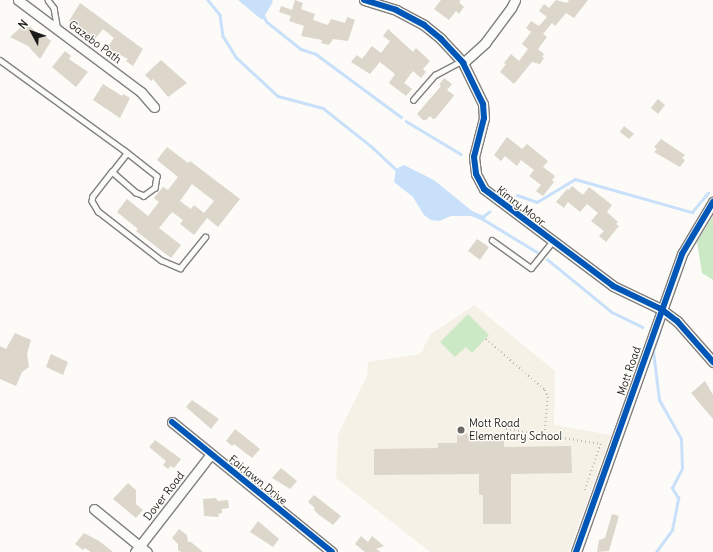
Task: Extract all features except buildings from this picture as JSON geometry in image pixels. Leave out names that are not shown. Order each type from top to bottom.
[{"type":"street","name":"Gazebo Path","points":[[18,0],[141,92],[154,106]]},
{"type":"street","name":"Kimry Moor","points":[[364,0],[396,10],[424,25],[441,39],[462,62],[483,104],[484,118],[474,157],[478,180],[496,200],[613,286],[661,309],[676,321],[713,362]]},
{"type":"street","points":[[462,62],[484,43],[511,8],[515,0]]},
{"type":"street","name":"Mott Road","points":[[576,552],[661,309],[682,254],[713,202]]},
{"type":"street","name":"Fairlawn Drive","points":[[172,422],[332,552]]},
{"type":"street","name":"Dover Road","points":[[140,550],[211,454]]},
{"type":"street","points":[[94,509],[140,550]]},
{"type":"lane","points":[[48,0],[54,8],[58,30]]},
{"type":"lane","points":[[0,60],[157,176],[155,188],[144,196],[136,192],[112,172]]},
{"type":"lane","points":[[414,100],[435,75],[462,62]]},
{"type":"lane","points":[[127,153],[93,196],[92,201],[98,211],[161,260],[180,268],[205,237]]},
{"type":"lane","points":[[492,240],[531,268],[552,242]]},
{"type":"path","points":[[486,339],[545,390],[548,397],[545,435]]},
{"type":"path","points":[[506,429],[601,444],[585,490]]},
{"type":"shaded area","name":"Mott Road Elementary School","points":[[474,305],[555,371],[554,425],[611,435],[569,552],[430,552],[336,478],[338,435],[367,376],[368,362],[420,354],[431,334]]},
{"type":"green space","points":[[713,216],[713,280],[702,273],[697,242]]},
{"type":"green space","points":[[468,314],[489,335],[472,353],[466,347],[455,357],[440,342]]},
{"type":"water","points":[[238,0],[272,0],[273,2],[262,20]]},
{"type":"water","points":[[404,165],[434,180],[472,211],[486,217],[483,221],[471,216],[451,216],[439,221],[431,220],[424,215],[413,197],[394,182],[396,169]]},
{"type":"waterway","points":[[208,0],[220,15],[223,36],[237,58],[278,96],[323,108],[371,146],[398,171]]},
{"type":"waterway","points":[[263,15],[267,22],[301,49],[316,54],[401,117]]},
{"type":"waterway","points":[[406,121],[461,154]]},
{"type":"waterway","points":[[517,195],[537,202],[575,179],[692,212],[708,193]]},
{"type":"waterway","points":[[482,217],[489,212]]},
{"type":"waterway","points":[[483,219],[537,252]]},
{"type":"waterway","points":[[547,259],[612,312],[643,327]]},
{"type":"waterway","points":[[656,552],[672,530],[678,498],[672,488],[682,468],[681,439],[659,400],[653,351],[660,331]]},
{"type":"cycle path","points":[[364,0],[396,10],[424,25],[441,39],[463,63],[483,104],[484,118],[474,157],[476,174],[484,189],[613,286],[661,309],[677,321],[713,362]]},
{"type":"cycle path","points":[[576,552],[682,254],[713,202]]},
{"type":"cycle path","points":[[172,422],[332,552]]},
{"type":"place","name":"Mott Road Elementary School","points":[[461,430]]}]
